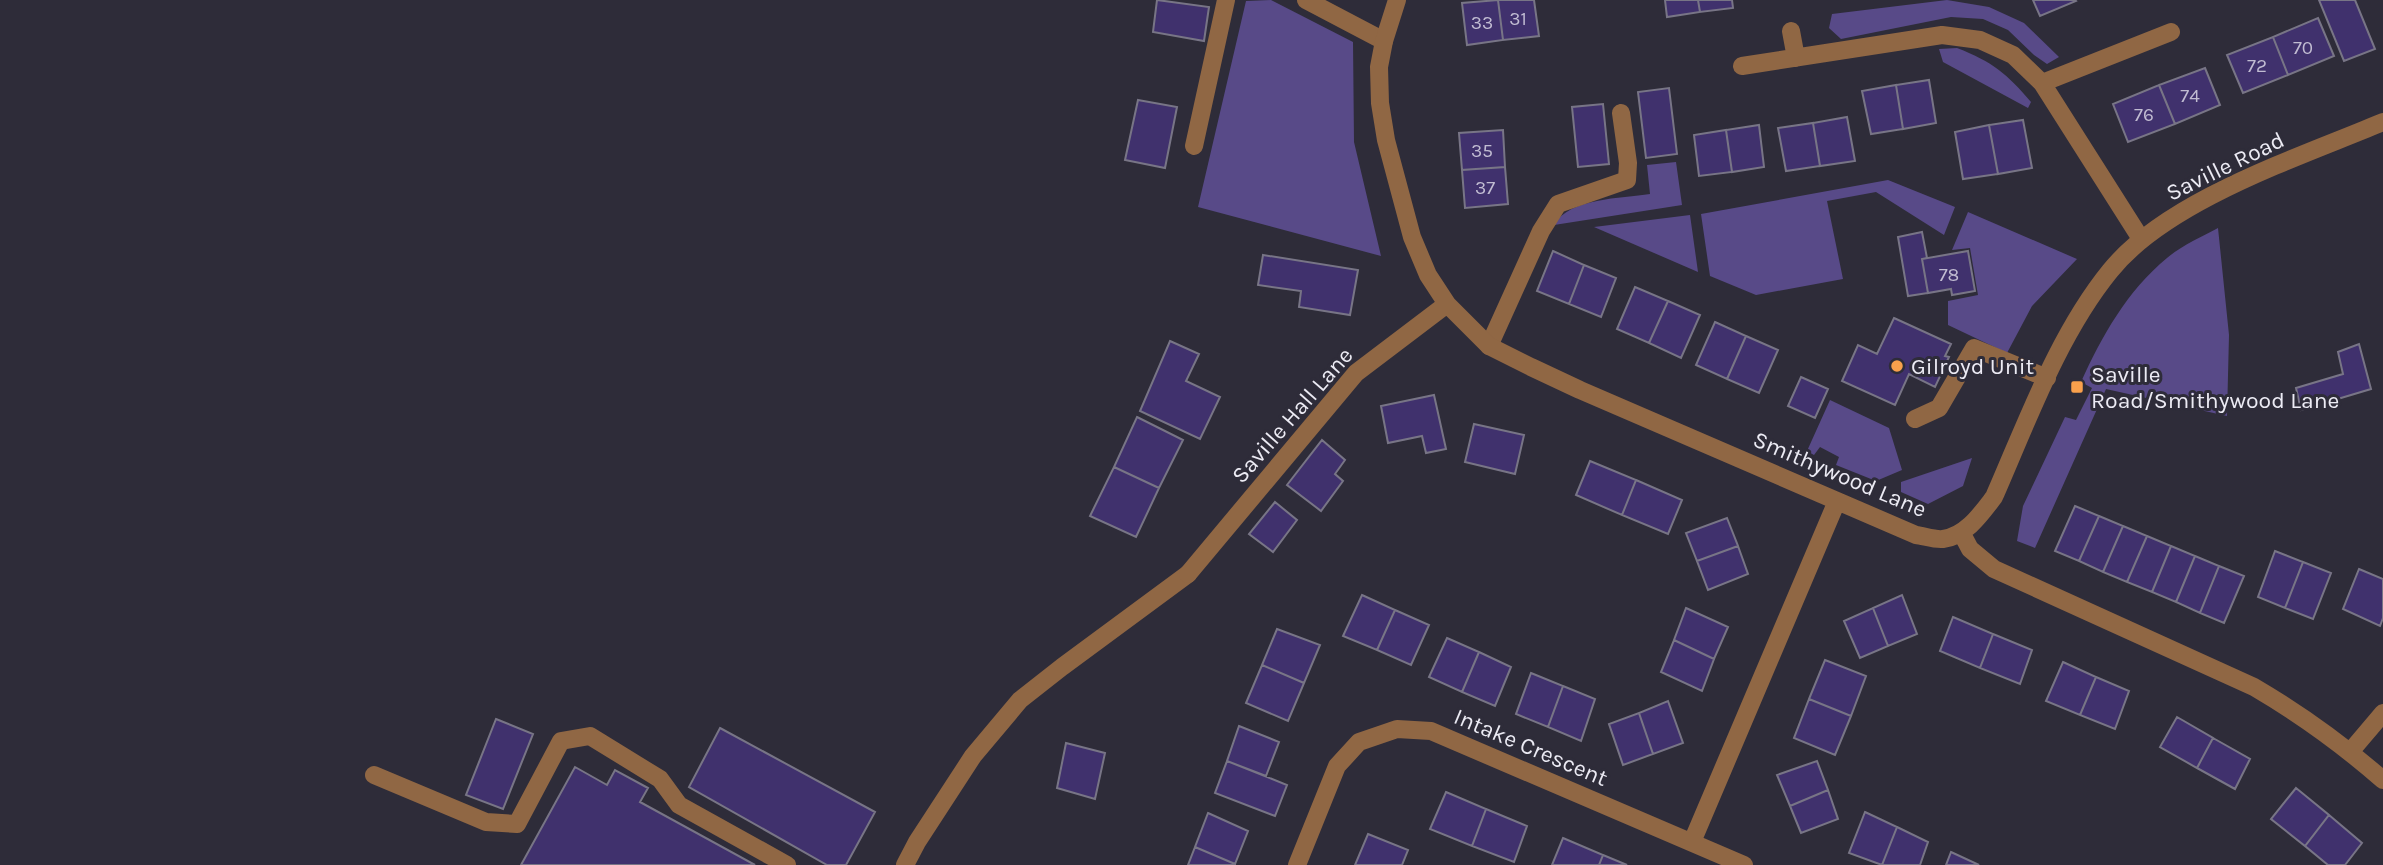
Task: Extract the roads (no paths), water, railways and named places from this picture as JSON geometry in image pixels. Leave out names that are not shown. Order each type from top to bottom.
[{"type":"street","points":[[1194,146],[1226,0]]},
{"type":"street","points":[[1306,0],[1384,41]]},
{"type":"street","name":"Smithywood Lane","points":[[1397,0],[1384,41],[1380,67],[1380,103],[1386,140],[1412,237],[1428,275],[1447,304],[1489,346],[1580,390],[1916,535],[1942,540],[1961,532]]},
{"type":"street","points":[[1791,31],[1796,58]]},
{"type":"street","points":[[2042,83],[2171,32]]},
{"type":"street","points":[[1742,66],[1942,35],[1980,40],[2013,55],[2042,83],[2141,239]]},
{"type":"street","points":[[1489,346],[1541,231],[1558,204],[1627,180],[1628,163],[1621,113]]},
{"type":"street","name":"Saville Road","points":[[1961,532],[1980,516],[1994,497],[2057,355],[2104,279],[2141,239],[2212,195],[2383,122]]},
{"type":"street","name":"Saville Hall Lane","points":[[905,865],[916,842],[973,756],[1020,700],[1188,574],[1356,373],[1447,304]]},
{"type":"street","points":[[1915,419],[1939,408],[1973,348],[2047,378]]},
{"type":"street","points":[[1692,842],[1838,501]]},
{"type":"street","points":[[1961,532],[1970,549],[1994,569],[2254,687],[2287,706],[2383,780]]},
{"type":"street","points":[[2350,752],[2383,713]]},
{"type":"street","name":"Intake Crescent","points":[[1297,865],[1336,766],[1359,742],[1397,729],[1432,731],[1744,865]]},
{"type":"street","points":[[374,775],[486,822],[517,824],[561,741],[590,736],[660,779],[679,805],[787,865]]},
{"type":"place","name":"Gilroyd Unit","points":[[1897,366]]},
{"type":"place","name":"Saville Road/Smithywood Lane","points":[[2077,387]]}]
